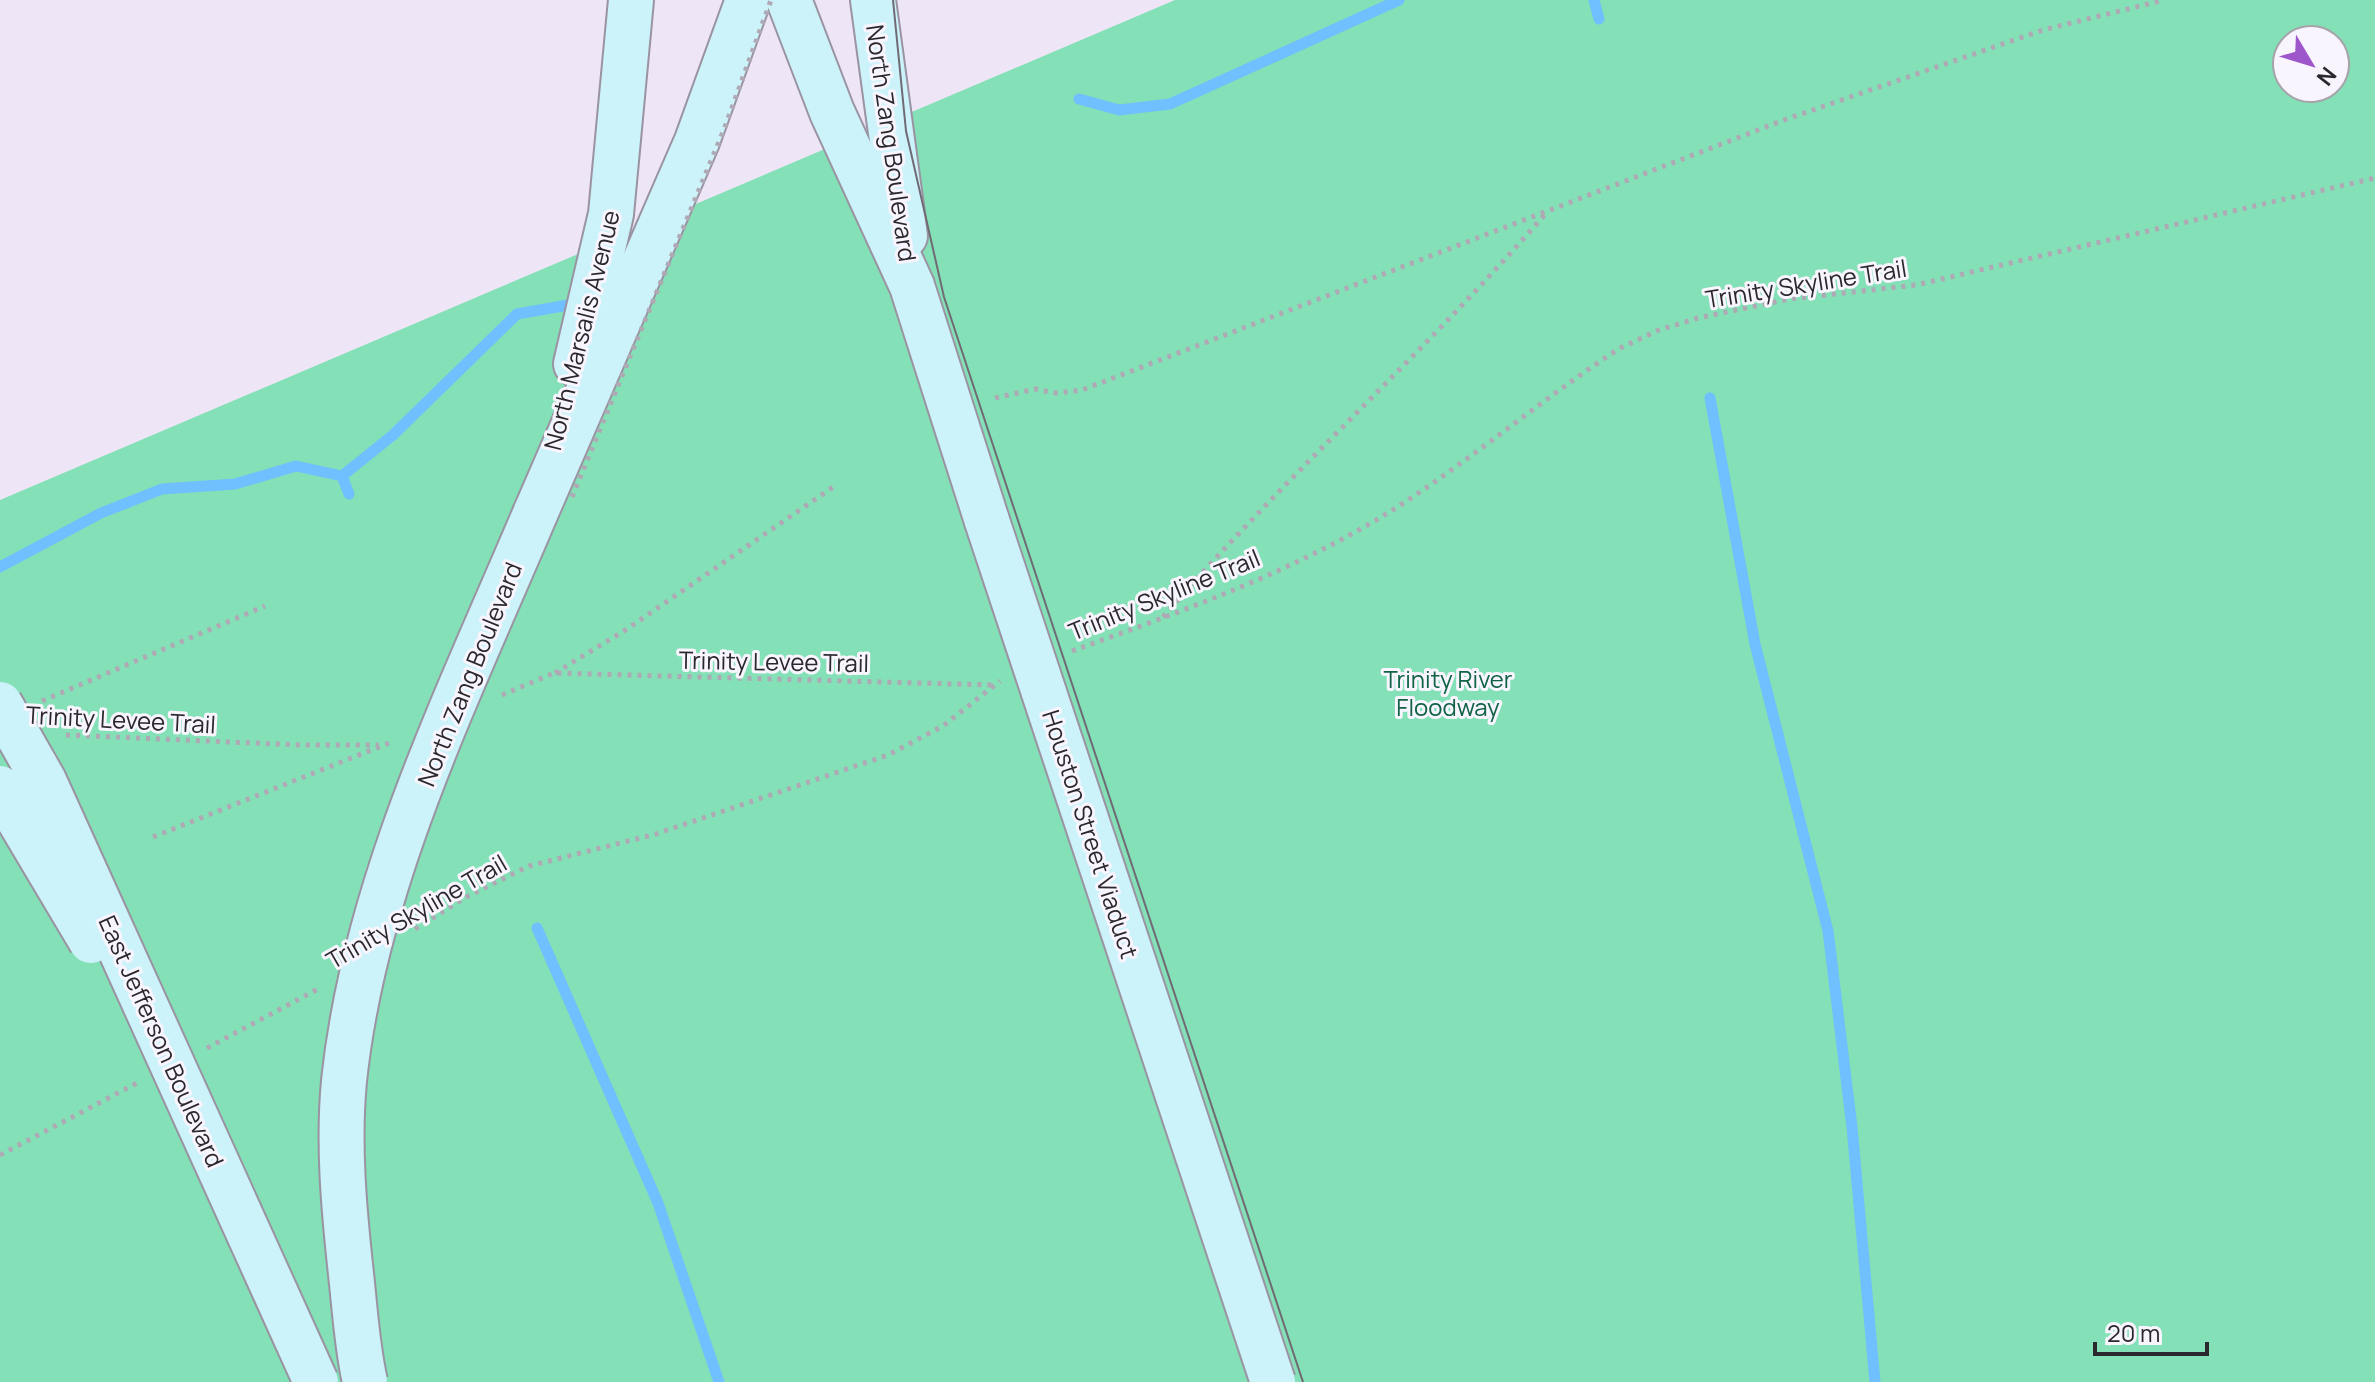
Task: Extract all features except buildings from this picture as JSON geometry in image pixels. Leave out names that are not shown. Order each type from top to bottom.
[{"type":"main road","name":"North Marsalis Avenue","points":[[551,511],[611,214],[629,53],[631,0]]},
{"type":"main road","name":"North Zang Boulevard","points":[[365,1382],[342,1196],[344,1082],[370,942],[403,837],[551,511],[697,141],[748,0]]},
{"type":"main road","points":[[789,0],[832,112],[912,286]]},
{"type":"main road","name":"North Zang Boulevard","points":[[873,0],[912,286]]},
{"type":"main road","name":"Houston Street Viaduct","points":[[912,286],[1273,1382]]},
{"type":"main road","name":"East Jefferson Boulevard","points":[[14,705],[44,781],[316,1382]]},
{"type":"main road","points":[[0,788],[186,1096]]},
{"type":"path","points":[[551,511],[725,127],[771,0]]},
{"type":"path","points":[[995,398],[1035,389],[1056,393],[1082,390],[1784,120],[2043,30],[2164,0]]},
{"type":"path","name":"Trinity Skyline Trail","points":[[1066,653],[1162,618],[1321,550],[1390,511],[1565,384],[1620,348],[1659,330],[1790,299],[1945,278],[2375,178]]},
{"type":"path","points":[[1162,618],[1217,554],[1481,289],[1548,212]]},
{"type":"path","name":"Trinity Levee Trail","points":[[836,485],[627,629],[554,673],[993,685]]},
{"type":"path","name":"Trinity Levee Trail","points":[[14,705],[265,606]]},
{"type":"path","name":"Trinity Skyline Trail","points":[[409,919],[404,936],[468,896],[529,866],[656,834],[888,755],[943,726],[1004,679]]},
{"type":"path","name":"Trinity Levee Trail","points":[[62,735],[301,745],[384,745],[153,837]]},
{"type":"path","name":"Trinity Skyline Trail","points":[[198,1052],[324,986]]},
{"type":"path","points":[[0,1155],[142,1081]]},
{"type":"green space","name":"Trinity River Floodway","points":[[1175,0],[2375,0],[2375,1382],[0,1382],[0,500]]},
{"type":"waterway","points":[[1079,99],[1119,110],[1170,104],[1399,0]]},
{"type":"waterway","points":[[1594,0],[1599,19]]},
{"type":"waterway","points":[[342,476],[393,435],[517,314],[574,304]]},
{"type":"waterway","points":[[1710,398],[1755,644],[1828,931],[1852,1127],[1875,1382]]},
{"type":"waterway","points":[[0,567],[101,513],[162,489],[235,484],[296,466],[342,476]]},
{"type":"waterway","points":[[342,476],[349,494]]},
{"type":"waterway","points":[[537,928],[658,1203],[719,1382]]},
{"type":"tram line","points":[[893,0],[906,131],[944,297],[1303,1382]]}]
